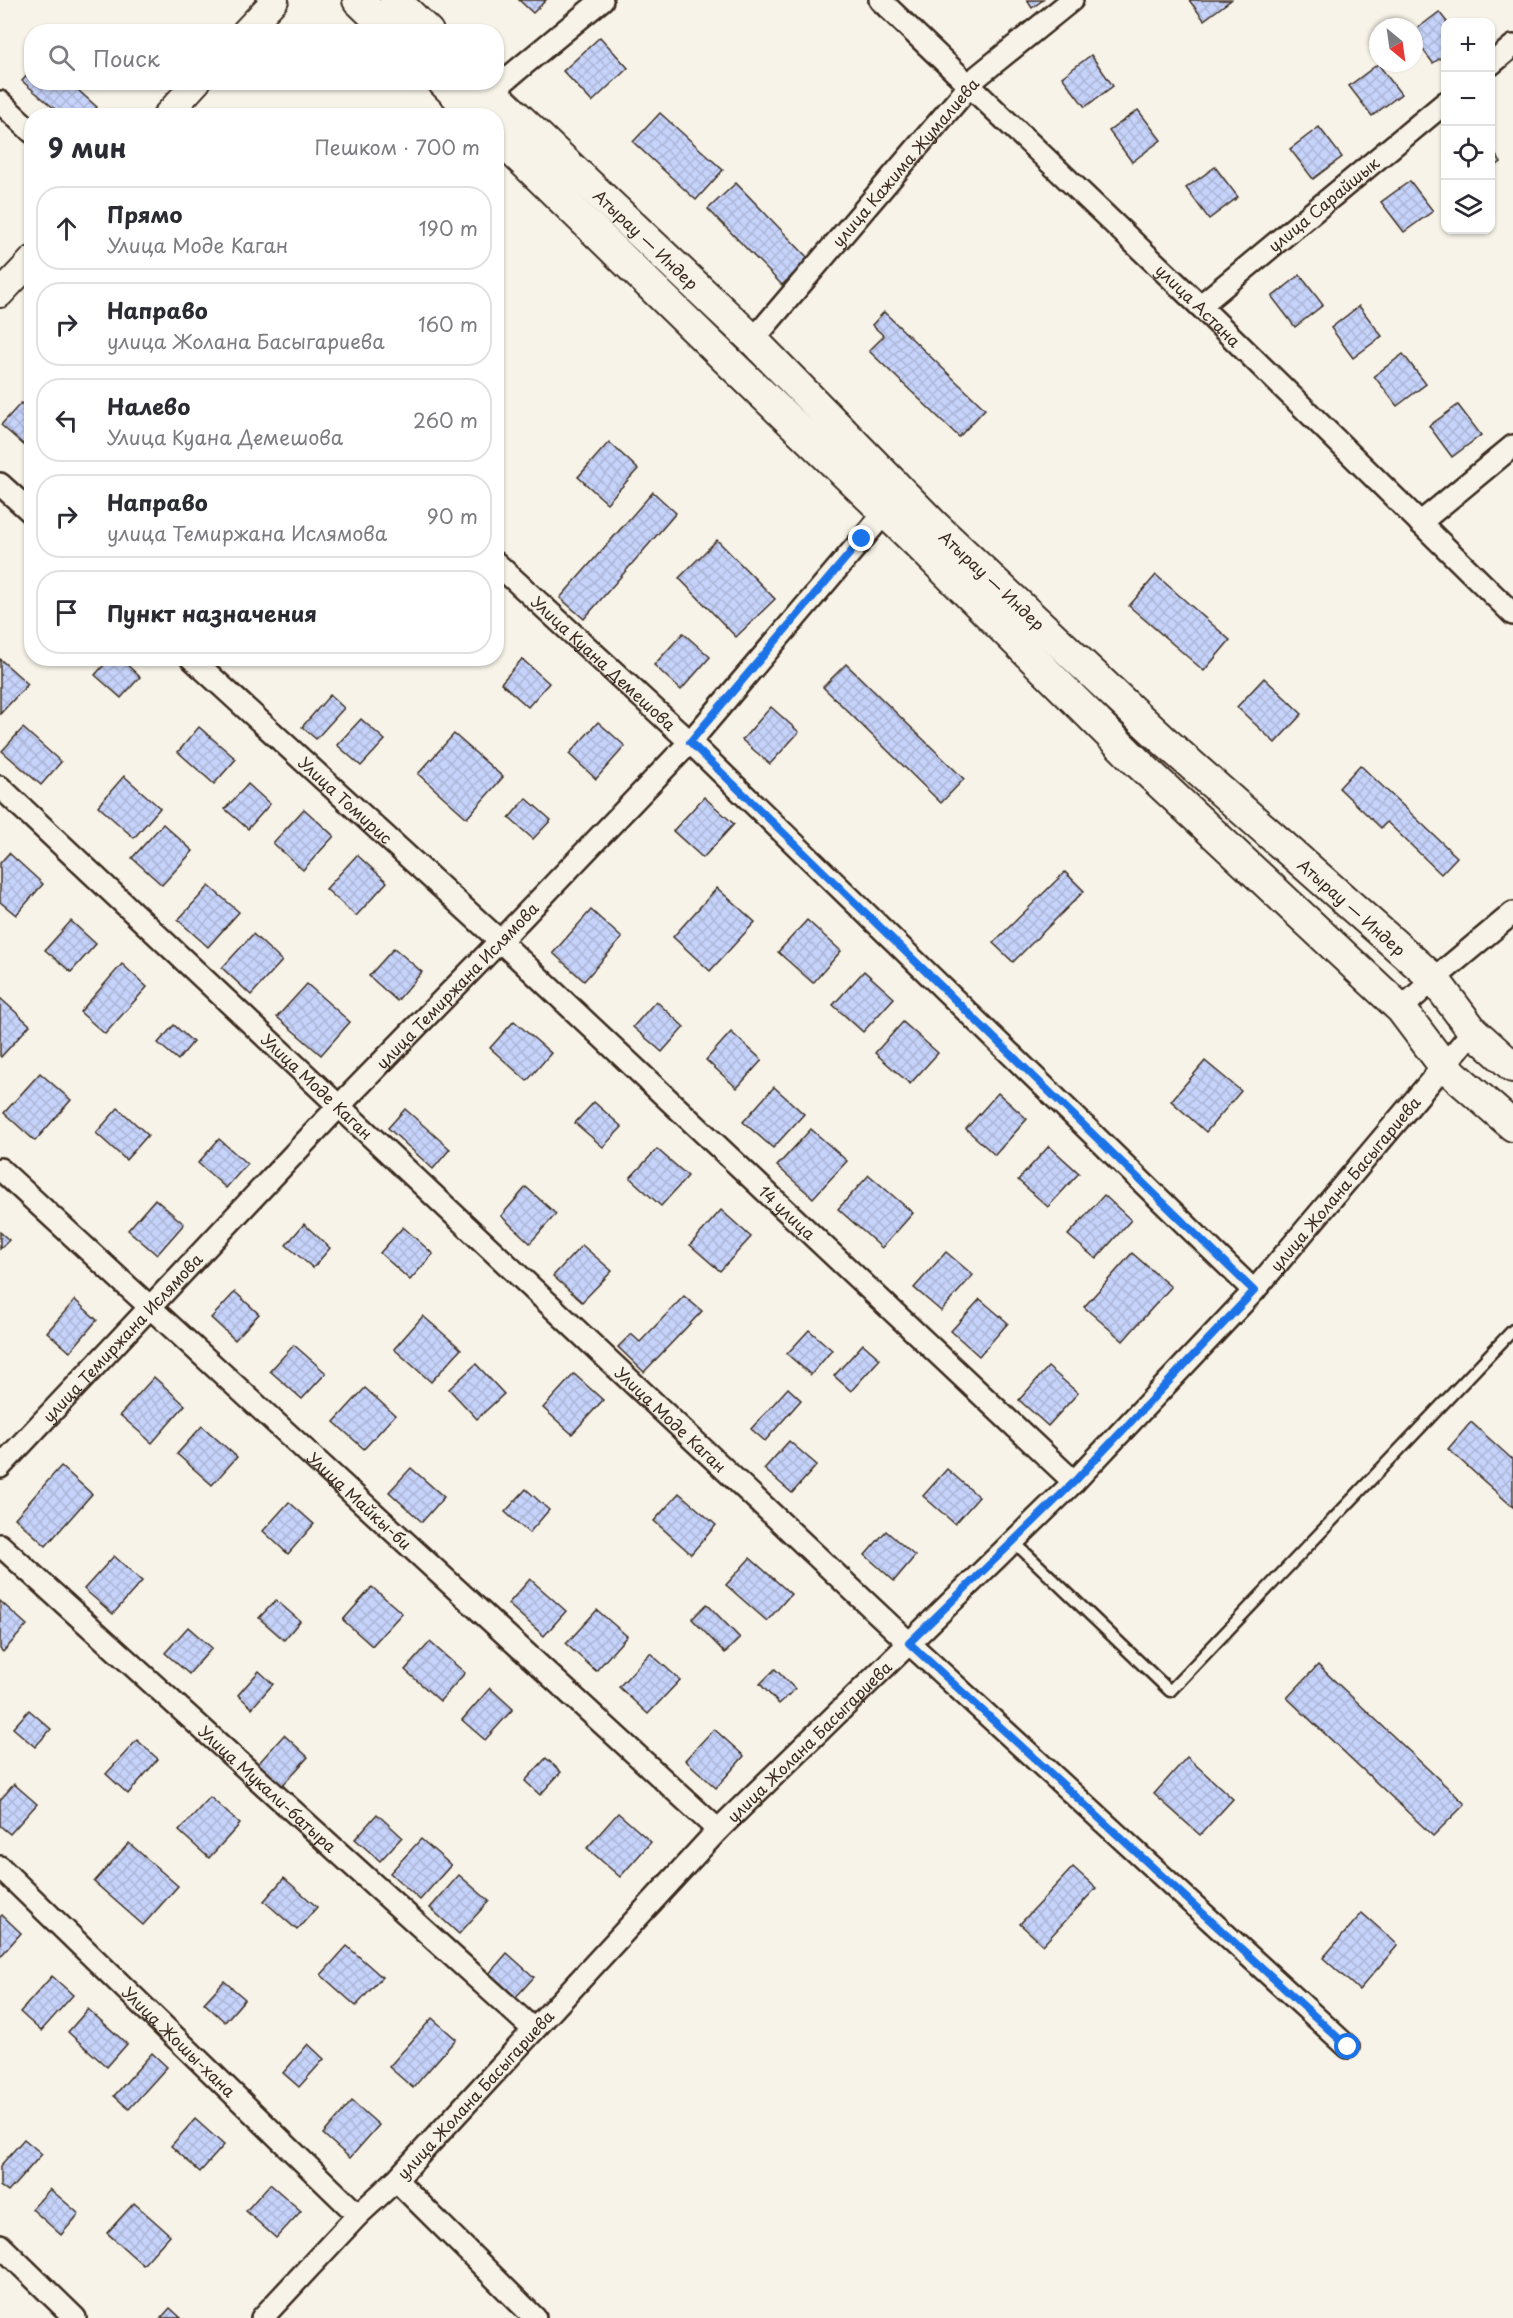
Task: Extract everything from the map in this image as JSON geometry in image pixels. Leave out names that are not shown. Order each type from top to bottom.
[{"type":"main road","points":[[358,0],[383,24]]},
{"type":"main road","points":[[395,0],[420,24]]},
{"type":"main road","name":"Атырау — Индер","points":[[464,90],[483,97],[495,108]]},
{"type":"main road","name":"Атырау — Индер","points":[[504,116],[753,340],[893,503],[1136,761],[1401,1009],[1444,1066],[1513,1126]]},
{"type":"main road","name":"Атырау — Индер","points":[[504,142],[893,503],[1434,979],[1473,1030],[1513,1067]]},
{"type":"street","points":[[252,24],[275,0]]},
{"type":"street","points":[[504,80],[602,0]]},
{"type":"street","name":"улица Астана","points":[[880,0],[1200,306],[1513,614]]},
{"type":"street","name":"улица Кажима Жумалиева","points":[[753,340],[978,76],[1072,0]]},
{"type":"street","points":[[1495,62],[1513,46]]},
{"type":"street","points":[[173,108],[190,90]]},
{"type":"street","points":[[0,102],[24,124]]},
{"type":"street","name":"улица Сарайшык","points":[[1200,306],[1441,106]]},
{"type":"street","points":[[0,294],[24,268]]},
{"type":"street","points":[[1420,524],[1513,446]]},
{"type":"street","points":[[0,484],[24,506]]},
{"type":"street","name":"улица Темиржана Ислямова","points":[[0,1467],[339,1106],[690,742],[893,503]]},
{"type":"street","name":"Улица Куана Демешова","points":[[504,570],[690,742],[1254,1291]]},
{"type":"street","name":"Улица Томирис","points":[[200,666],[500,941]]},
{"type":"street","name":"Улица Моде Каган","points":[[0,787],[909,1643],[1348,2047]]},
{"type":"street","points":[[1401,1009],[1513,913]]},
{"type":"street","name":"14 улица","points":[[500,941],[1074,1482]]},
{"type":"street","name":"улица Жолана Басыгариева","points":[[262,2318],[358,2215],[396,2180],[718,1830],[1074,1482],[1254,1291],[1473,1030]]},
{"type":"street","name":"Улица Майкы-би","points":[[0,1170],[718,1830]]},
{"type":"street","name":"Улица Мукали-батыра","points":[[0,1545],[534,2030]]},
{"type":"street","name":"Улица Жошы-хана","points":[[0,1867],[358,2215]]},
{"type":"street","points":[[396,2180],[535,2318]]},
{"type":"street","points":[[0,2245],[75,2318]]},
{"type":"lane","points":[[1014,1542],[1170,1691],[1513,1330]]},
{"type":"building","points":[[519,0],[546,0],[533,13]]},
{"type":"building","points":[[1027,0],[1043,0],[1032,8]]},
{"type":"building","points":[[1189,0],[1231,0],[1204,20]]},
{"type":"building","points":[[1439,12],[1444,18],[1441,18],[1441,57],[1433,63],[1423,50],[1423,24]]},
{"type":"building","points":[[600,37],[628,68],[592,102],[563,71]]},
{"type":"building","points":[[1091,55],[1113,86],[1085,107],[1062,77]]},
{"type":"building","points":[[1369,71],[1384,72],[1401,94],[1372,116],[1349,86]]},
{"type":"building","points":[[33,90],[78,90],[97,107],[96,108],[54,108]]},
{"type":"building","points":[[1138,110],[1161,140],[1132,162],[1109,131]]},
{"type":"building","points":[[660,113],[723,170],[696,200],[633,142]]},
{"type":"building","points":[[1319,127],[1342,157],[1313,179],[1290,149]]},
{"type":"building","points":[[1495,154],[1501,162],[1495,166]]},
{"type":"building","points":[[1215,167],[1238,197],[1209,219],[1186,188]]},
{"type":"building","points":[[1410,181],[1433,211],[1404,232],[1381,202]]},
{"type":"building","points":[[736,183],[809,259],[782,285],[708,209]]},
{"type":"building","points":[[1300,275],[1323,305],[1295,327],[1272,297]]},
{"type":"building","points":[[1359,306],[1382,336],[1353,358],[1331,328]]},
{"type":"building","points":[[884,312],[985,409],[959,437],[869,351],[884,336],[872,325]]},
{"type":"building","points":[[1403,354],[1426,384],[1397,406],[1374,376]]},
{"type":"building","points":[[21,403],[24,405],[24,445],[1,425]]},
{"type":"building","points":[[1458,405],[1481,435],[1452,457],[1429,426]]},
{"type":"building","points":[[609,442],[638,469],[607,503],[578,477]]},
{"type":"building","points":[[653,492],[676,513],[584,619],[560,598]]},
{"type":"building","points":[[717,540],[775,599],[736,637],[679,578]]},
{"type":"building","points":[[1156,575],[1230,640],[1204,671],[1129,606]]},
{"type":"building","points":[[683,633],[710,657],[681,690],[654,665]]},
{"type":"building","points":[[0,659],[28,684],[0,714]]},
{"type":"building","points":[[522,659],[549,683],[528,707],[501,683]]},
{"type":"building","points":[[846,664],[964,779],[941,803],[823,687]]},
{"type":"building","points":[[103,666],[128,666],[140,677],[121,698],[95,675]]},
{"type":"building","points":[[1264,678],[1302,714],[1275,743],[1237,707]]},
{"type":"building","points":[[330,695],[344,708],[316,739],[302,727]]},
{"type":"building","points":[[771,707],[799,732],[770,764],[742,740]]},
{"type":"building","points":[[361,719],[385,740],[361,766],[337,745]]},
{"type":"building","points":[[598,722],[625,746],[596,779],[569,754]]},
{"type":"building","points":[[199,727],[236,759],[214,784],[178,752]]},
{"type":"building","points":[[23,728],[61,762],[41,785],[2,751]]},
{"type":"building","points":[[454,734],[503,777],[467,818],[418,774]]},
{"type":"building","points":[[1360,765],[1457,857],[1441,874],[1387,822],[1381,828],[1339,788]]},
{"type":"building","points":[[124,776],[160,808],[134,838],[98,806]]},
{"type":"building","points":[[248,784],[270,804],[248,829],[225,809]]},
{"type":"building","points":[[704,797],[734,824],[703,858],[673,831]]},
{"type":"building","points":[[526,798],[551,820],[533,839],[509,818]]},
{"type":"building","points":[[304,809],[334,836],[303,870],[273,843]]},
{"type":"building","points":[[163,824],[193,851],[162,885],[132,858]]},
{"type":"building","points":[[9,853],[43,884],[16,915],[0,902],[0,863]]},
{"type":"building","points":[[357,855],[387,882],[356,916],[326,889]]},
{"type":"building","points":[[1065,872],[1084,891],[1013,962],[993,943]]},
{"type":"building","points":[[209,886],[239,912],[208,947],[178,920]]},
{"type":"building","points":[[717,888],[755,922],[710,971],[673,937]]},
{"type":"building","points":[[591,910],[622,938],[584,981],[553,953]]},
{"type":"building","points":[[807,920],[841,951],[813,983],[778,952]]},
{"type":"building","points":[[71,921],[96,944],[71,972],[45,950]]},
{"type":"building","points":[[253,934],[282,961],[251,995],[222,968]]},
{"type":"building","points":[[394,948],[422,972],[397,1001],[369,976]]},
{"type":"building","points":[[122,964],[147,987],[105,1034],[80,1012]]},
{"type":"building","points":[[864,971],[894,998],[863,1032],[833,1005]]},
{"type":"building","points":[[307,984],[350,1022],[321,1055],[277,1017]]},
{"type":"building","points":[[0,998],[30,1025],[1,1057],[0,1056]]},
{"type":"building","points":[[656,1001],[684,1027],[662,1052],[633,1027]]},
{"type":"building","points":[[514,1021],[551,1053],[527,1081],[490,1048]]},
{"type":"building","points":[[903,1022],[938,1053],[910,1084],[875,1053]]},
{"type":"building","points":[[174,1025],[193,1042],[178,1060],[158,1043]]},
{"type":"building","points":[[731,1032],[762,1060],[737,1088],[706,1060]]},
{"type":"building","points":[[1205,1061],[1241,1091],[1206,1132],[1171,1101]]},
{"type":"building","points":[[40,1073],[71,1100],[35,1141],[4,1113]]},
{"type":"building","points":[[774,1087],[804,1114],[773,1148],[743,1122]]},
{"type":"building","points":[[998,1093],[1027,1119],[995,1155],[966,1129]]},
{"type":"building","points":[[594,1102],[622,1127],[603,1147],[575,1123]]},
{"type":"building","points":[[118,1108],[148,1135],[126,1160],[96,1133]]},
{"type":"building","points":[[405,1109],[450,1149],[433,1169],[388,1128]]},
{"type":"building","points":[[811,1129],[847,1161],[813,1198],[777,1166]]},
{"type":"building","points":[[219,1139],[247,1164],[226,1188],[198,1163]]},
{"type":"building","points":[[1049,1146],[1079,1173],[1048,1207],[1018,1180]]},
{"type":"building","points":[[657,1149],[688,1176],[661,1206],[630,1178]]},
{"type":"building","points":[[869,1175],[913,1213],[882,1248],[838,1209]]},
{"type":"building","points":[[526,1187],[556,1214],[530,1243],[501,1216]]},
{"type":"building","points":[[1104,1195],[1131,1220],[1096,1259],[1068,1235]]},
{"type":"building","points":[[155,1199],[184,1224],[157,1255],[128,1230]]},
{"type":"building","points":[[721,1210],[751,1237],[720,1271],[690,1245]]},
{"type":"building","points":[[304,1224],[330,1248],[313,1268],[286,1245]]},
{"type":"building","points":[[403,1227],[433,1254],[410,1280],[380,1253]]},
{"type":"building","points":[[0,1232],[9,1240],[0,1249]]},
{"type":"building","points":[[582,1245],[612,1271],[582,1302],[553,1276]]},
{"type":"building","points":[[946,1252],[973,1275],[941,1311],[914,1288]]},
{"type":"building","points":[[1132,1253],[1171,1287],[1123,1341],[1084,1307]]},
{"type":"building","points":[[235,1292],[259,1314],[235,1340],[211,1318]]},
{"type":"building","points":[[684,1296],[702,1311],[644,1372],[618,1347],[631,1334],[640,1342]]},
{"type":"building","points":[[980,1299],[1008,1323],[979,1356],[951,1331]]},
{"type":"building","points":[[75,1300],[97,1320],[70,1352],[47,1332]]},
{"type":"building","points":[[423,1316],[461,1349],[431,1382],[394,1349]]},
{"type":"building","points":[[809,1330],[832,1350],[811,1375],[787,1354]]},
{"type":"building","points":[[863,1344],[880,1359],[851,1391],[834,1376]]},
{"type":"building","points":[[294,1345],[326,1373],[302,1399],[270,1371]]},
{"type":"building","points":[[476,1364],[504,1394],[477,1419],[449,1389]]},
{"type":"building","points":[[1048,1367],[1078,1393],[1048,1426],[1019,1400]]},
{"type":"building","points":[[574,1374],[603,1400],[572,1434],[543,1408]]},
{"type":"building","points":[[154,1377],[185,1405],[152,1443],[120,1415]]},
{"type":"building","points":[[365,1388],[395,1415],[364,1449],[334,1422]]},
{"type":"building","points":[[788,1388],[801,1400],[765,1441],[751,1429]]},
{"type":"building","points":[[1471,1422],[1513,1460],[1513,1507],[1448,1449]]},
{"type":"building","points":[[202,1426],[237,1457],[212,1485],[177,1454]]},
{"type":"building","points":[[789,1441],[817,1465],[792,1493],[764,1469]]},
{"type":"building","points":[[61,1466],[92,1494],[46,1546],[15,1518]]},
{"type":"building","points":[[411,1468],[444,1497],[422,1522],[389,1492]]},
{"type":"building","points":[[947,1469],[979,1497],[955,1524],[923,1496]]},
{"type":"building","points":[[526,1489],[549,1510],[529,1533],[505,1512]]},
{"type":"building","points":[[679,1493],[716,1525],[691,1554],[654,1521]]},
{"type":"building","points":[[289,1502],[314,1524],[288,1554],[263,1531]]},
{"type":"building","points":[[886,1531],[915,1556],[894,1581],[865,1555]]},
{"type":"building","points":[[114,1556],[142,1581],[113,1614],[84,1589]]},
{"type":"building","points":[[750,1558],[791,1594],[767,1621],[726,1585]]},
{"type":"building","points":[[530,1579],[566,1611],[544,1636],[508,1604]]},
{"type":"building","points":[[372,1587],[402,1613],[372,1646],[343,1620]]},
{"type":"building","points":[[276,1600],[300,1621],[284,1640],[259,1618]]},
{"type":"building","points":[[0,1601],[27,1625],[3,1652],[0,1649]]},
{"type":"building","points":[[707,1604],[740,1638],[725,1653],[692,1619]]},
{"type":"building","points":[[597,1610],[627,1636],[596,1671],[566,1644]]},
{"type":"building","points":[[188,1627],[212,1648],[189,1674],[165,1653]]},
{"type":"building","points":[[430,1642],[465,1673],[440,1701],[405,1670]]},
{"type":"building","points":[[650,1653],[680,1680],[648,1714],[619,1687]]},
{"type":"building","points":[[1318,1665],[1465,1804],[1433,1836],[1287,1698]]},
{"type":"building","points":[[775,1669],[795,1689],[779,1704],[760,1684]]},
{"type":"building","points":[[259,1671],[273,1684],[252,1708],[238,1695]]},
{"type":"building","points":[[490,1688],[513,1709],[485,1740],[462,1720]]},
{"type":"building","points":[[29,1710],[51,1729],[35,1747],[13,1728]]},
{"type":"building","points":[[714,1729],[744,1756],[716,1788],[685,1760]]},
{"type":"building","points":[[284,1735],[308,1757],[281,1787],[257,1765]]},
{"type":"building","points":[[137,1740],[158,1759],[128,1794],[106,1774]]},
{"type":"building","points":[[1187,1757],[1233,1799],[1200,1835],[1154,1794]]},
{"type":"building","points":[[546,1758],[561,1772],[540,1795],[525,1781]]},
{"type":"building","points":[[14,1784],[37,1804],[10,1834],[0,1826],[0,1800]]},
{"type":"building","points":[[210,1797],[240,1824],[209,1858],[179,1831]]},
{"type":"building","points":[[618,1813],[651,1842],[620,1877],[587,1848]]},
{"type":"building","points":[[377,1814],[402,1837],[380,1861],[355,1839]]},
{"type":"building","points":[[421,1839],[451,1865],[420,1900],[390,1873]]},
{"type":"building","points":[[129,1843],[178,1886],[143,1925],[94,1882]]},
{"type":"building","points":[[1073,1867],[1096,1888],[1043,1945],[1020,1924]]},
{"type":"building","points":[[459,1875],[489,1901],[459,1934],[430,1908]]},
{"type":"building","points":[[284,1878],[317,1907],[297,1930],[264,1901]]},
{"type":"building","points":[[1362,1913],[1398,1945],[1359,1990],[1323,1958]]},
{"type":"building","points":[[2,1915],[21,1933],[0,1957],[0,1917]]},
{"type":"building","points":[[347,1946],[382,1977],[356,2006],[321,1975]]},
{"type":"building","points":[[507,1953],[534,1977],[515,1998],[488,1975]]},
{"type":"building","points":[[52,1976],[73,1995],[41,2031],[20,2012]]},
{"type":"building","points":[[224,1981],[245,1999],[225,2022],[204,2003]]},
{"type":"building","points":[[88,2009],[127,2044],[107,2067],[68,2032]]},
{"type":"building","points":[[432,2018],[456,2039],[413,2088],[389,2067]]},
{"type":"building","points":[[308,2044],[324,2059],[299,2087],[283,2073]]},
{"type":"building","points":[[152,2053],[167,2067],[129,2109],[114,2096]]},
{"type":"building","points":[[352,2101],[379,2125],[350,2158],[323,2134]]},
{"type":"building","points":[[195,2119],[224,2145],[200,2172],[171,2146]]},
{"type":"building","points":[[24,2139],[42,2154],[8,2192],[0,2186],[0,2166]]},
{"type":"building","points":[[270,2184],[301,2211],[276,2238],[246,2211]]},
{"type":"building","points":[[50,2189],[79,2214],[61,2235],[32,2209]]},
{"type":"building","points":[[134,2203],[170,2235],[143,2265],[107,2233]]},
{"type":"building","points":[[170,2308],[181,2318],[161,2318]]},
{"type":"route","points":[[862,539],[690,742],[1254,1291],[1074,1482],[909,1643],[1348,2047]]}]
